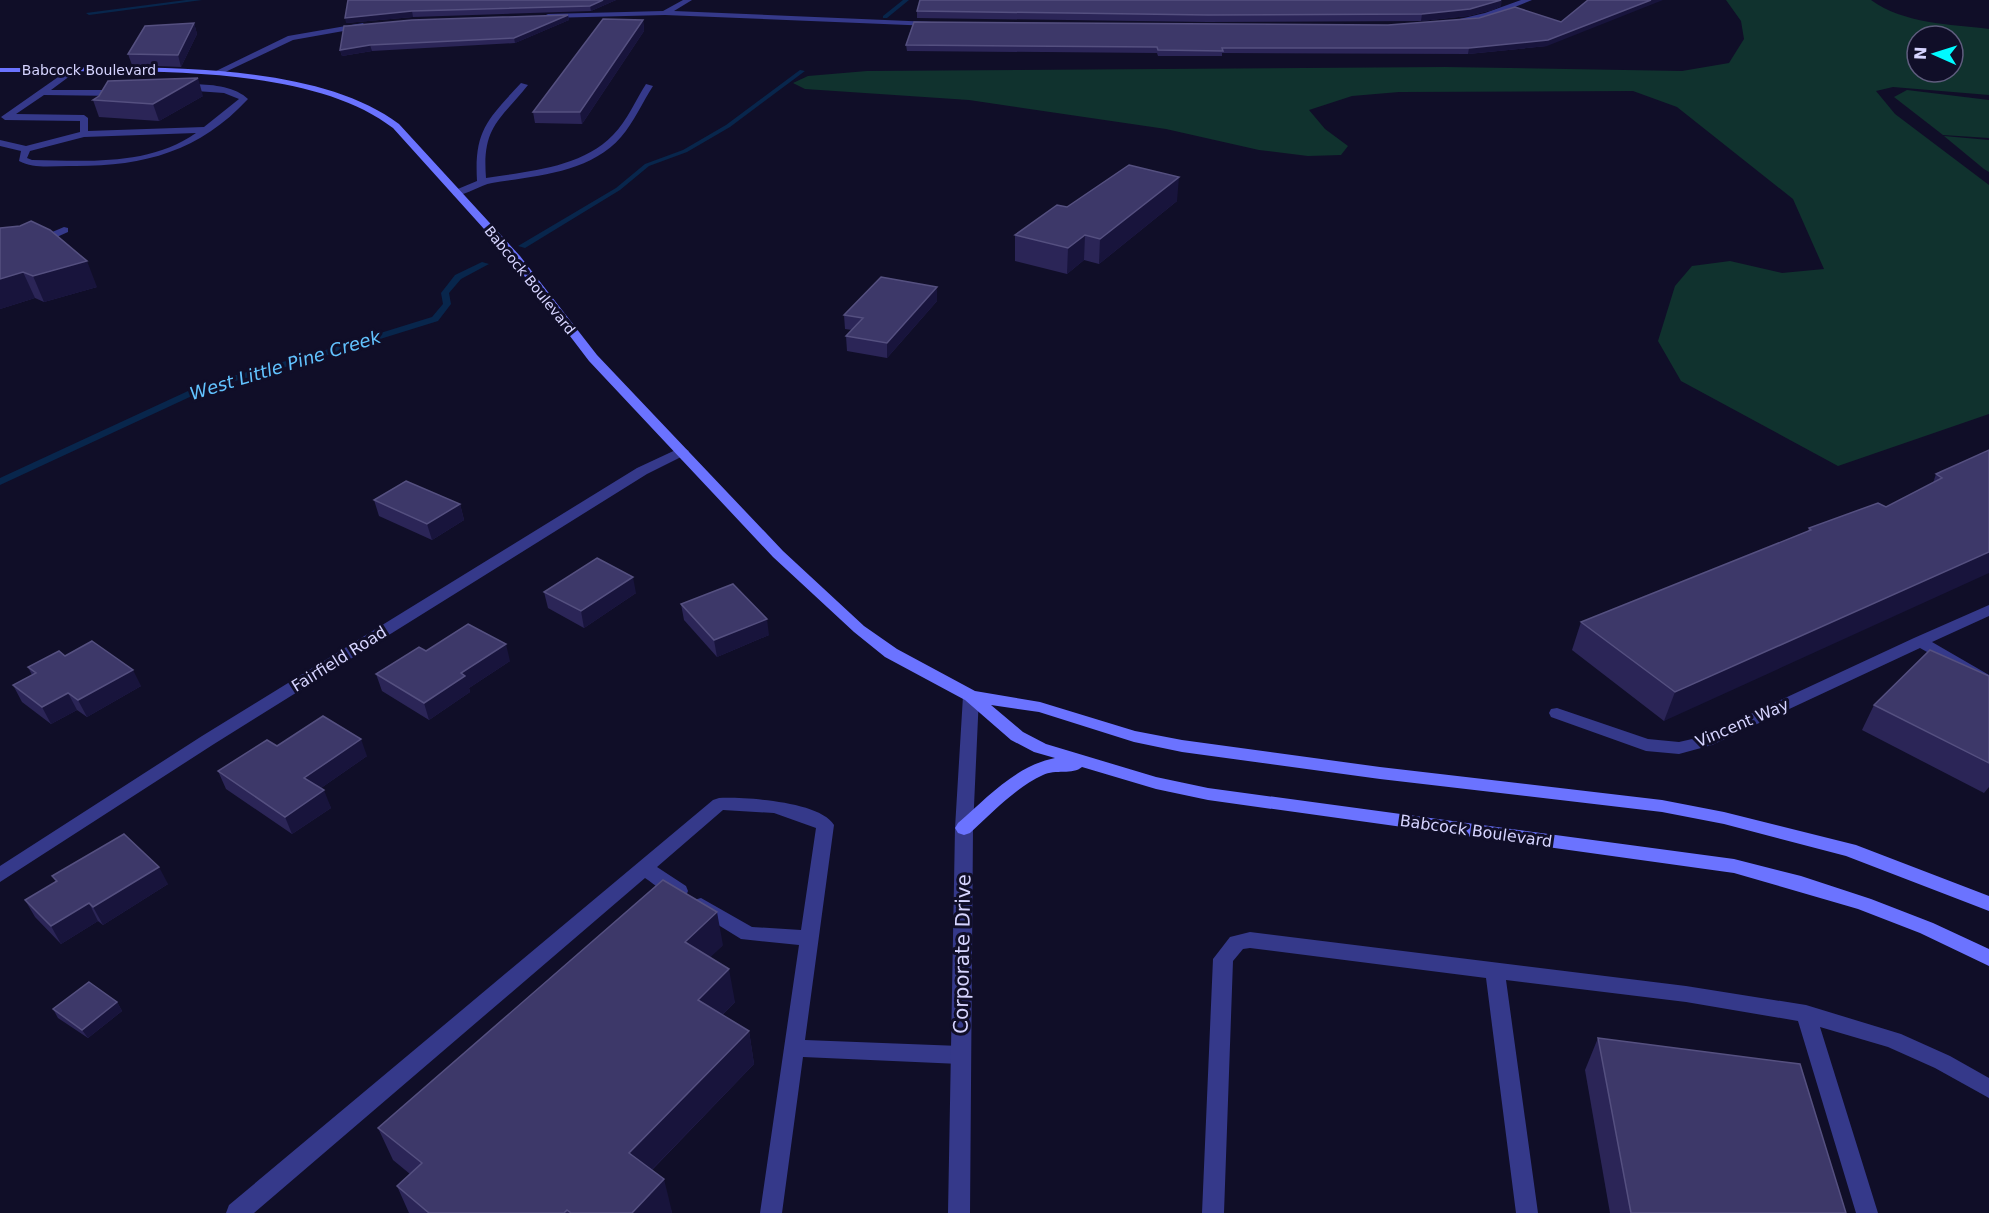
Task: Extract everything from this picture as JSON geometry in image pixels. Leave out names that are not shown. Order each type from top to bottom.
[{"type":"street","points":[[665,13],[688,0]]},
{"type":"street","points":[[1443,23],[1487,15],[1528,0]]},
{"type":"street","points":[[542,16],[665,13],[939,24]]},
{"type":"street","points":[[218,72],[291,38],[374,24]]},
{"type":"street","name":"Babcock Boulevard","points":[[0,70],[218,72],[308,87],[373,110],[396,126],[516,258],[593,358],[778,554],[859,629],[891,653],[971,696],[1017,736],[1040,748],[1092,765],[1208,794],[1734,866],[1803,882],[1856,898],[1920,924],[1989,958]]},
{"type":"street","points":[[3,118],[74,70]]},
{"type":"street","points":[[482,182],[481,138],[487,126],[524,85]]},
{"type":"street","points":[[456,193],[482,182],[559,167],[598,151],[616,137],[649,86]]},
{"type":"street","points":[[26,149],[22,159],[30,163],[139,160],[170,153],[196,139],[244,99],[242,96],[221,91],[171,88]]},
{"type":"street","points":[[41,92],[127,93]]},
{"type":"street","points":[[3,118],[84,118],[84,134]]},
{"type":"street","points":[[0,143],[26,149],[84,134],[206,130]]},
{"type":"street","points":[[0,250],[26,247],[64,230],[32,230]]},
{"type":"street","name":"Fairfield Road","points":[[0,875],[208,740],[621,483],[682,451]]},
{"type":"street","name":"Vincent Way","points":[[1557,713],[1646,745],[1679,748],[1706,741],[1989,610]]},
{"type":"street","points":[[1920,641],[1989,682]]},
{"type":"street","name":"Babcock Boulevard","points":[[971,696],[1040,707],[1134,736],[1182,746],[1369,772],[1662,806],[1724,818],[1850,850],[1989,904]]},
{"type":"street","name":"Corporate Drive","points":[[959,1213],[964,828],[971,696]]},
{"type":"street","points":[[964,828],[1014,785],[1037,771],[1053,765],[1092,765]]},
{"type":"street","points":[[237,1213],[719,804],[772,804],[800,812],[825,825],[771,1213]]},
{"type":"street","points":[[644,868],[748,934],[809,938]]},
{"type":"street","points":[[1213,1213],[1223,959],[1237,942],[1250,940],[1770,1005],[1806,1013],[1896,1040],[1972,1077],[1989,1089]]},
{"type":"street","points":[[1495,971],[1527,1213]]},
{"type":"street","points":[[1806,1013],[1867,1213]]},
{"type":"street","points":[[794,1048],[960,1055]]},
{"type":"green space","points":[[1726,0],[1871,0],[1898,14],[1943,24],[1905,24],[1905,84],[1965,84],[1965,26],[1989,29],[1989,95],[1893,87],[1876,91],[1895,114],[1989,185],[1989,414],[1838,466],[1681,381],[1658,341],[1675,286],[1692,266],[1730,261],[1782,273],[1824,269],[1793,199],[1677,107],[1633,91],[1399,92],[1352,96],[1309,110],[1325,129],[1348,146],[1341,155],[1308,156],[1259,150],[1166,129],[969,100],[805,89],[793,83],[808,76],[867,71],[1445,67],[1682,71],[1729,63],[1744,39],[1741,21]]},
{"type":"green space","points":[[1907,90],[1989,100],[1989,138],[1943,135],[1894,97]]},
{"type":"green space","points":[[1944,136],[1989,140],[1989,172],[1984,169]]},
{"type":"building","points":[[348,0],[603,0],[590,6],[412,11],[345,18]]},
{"type":"building","points":[[920,0],[1501,0],[1470,9],[1422,14],[1208,15],[917,11]]},
{"type":"building","points":[[1588,0],[1651,0],[1548,40],[1469,48],[1222,48],[1223,51],[1158,50],[1157,47],[906,45],[914,22],[1388,25],[1479,18],[1515,7],[1561,22]]},
{"type":"building","points":[[568,15],[514,38],[370,45],[340,50],[344,26],[412,20]]},
{"type":"building","points":[[603,19],[643,20],[580,112],[533,112]]},
{"type":"building","points":[[194,23],[178,55],[128,54],[145,26]]},
{"type":"building","points":[[198,78],[153,104],[93,100],[99,96],[108,81]]},
{"type":"building","points":[[1129,165],[1179,177],[1100,239],[1085,235],[1068,248],[1015,235],[1057,205],[1067,207]]},
{"type":"building","points":[[31,221],[50,230],[87,261],[33,276],[23,272],[0,279],[0,228],[20,226]]},
{"type":"building","points":[[881,277],[937,287],[887,343],[846,336],[863,318],[844,315]]},
{"type":"building","points":[[1989,450],[1989,552],[1675,692],[1581,622],[1811,530],[1809,528],[1878,503],[1886,507],[1942,478],[1936,474]]},
{"type":"building","points":[[406,481],[460,504],[427,524],[374,500]]},
{"type":"building","points":[[597,558],[633,577],[581,611],[544,592]]},
{"type":"building","points":[[733,584],[767,619],[714,640],[681,604]]},
{"type":"building","points":[[468,624],[506,644],[461,673],[465,676],[424,703],[376,674],[419,647],[426,651]]},
{"type":"building","points":[[92,641],[133,670],[78,700],[68,693],[42,707],[13,685],[36,673],[28,667],[59,651],[65,656]]},
{"type":"building","points":[[1930,650],[1989,676],[1989,763],[1874,705]]},
{"type":"building","points":[[323,716],[361,739],[304,778],[324,790],[285,817],[218,771],[267,740],[277,746]]},
{"type":"building","points":[[124,834],[159,867],[93,907],[89,903],[51,926],[25,900],[57,881],[52,876]]},
{"type":"building","points":[[663,880],[717,912],[685,942],[729,969],[698,1000],[749,1031],[629,1153],[664,1179],[632,1213],[571,1213],[567,1210],[564,1213],[429,1213],[397,1186],[422,1163],[378,1128]]},
{"type":"building","points":[[89,982],[117,1002],[82,1030],[53,1009]]},
{"type":"building","points":[[1598,1038],[1800,1064],[1846,1213],[1631,1213]]},
{"type":"waterway","points":[[89,13],[199,0]]},
{"type":"waterway","name":"West Little Pine Creek","points":[[885,17],[906,0]]},
{"type":"waterway","name":"West Little Pine Creek","points":[[522,246],[618,189],[647,165],[685,151],[728,126],[802,71]]},
{"type":"waterway","name":"West Little Pine Creek","points":[[0,482],[204,387],[435,319],[447,304],[445,293],[458,277],[485,264]]}]
